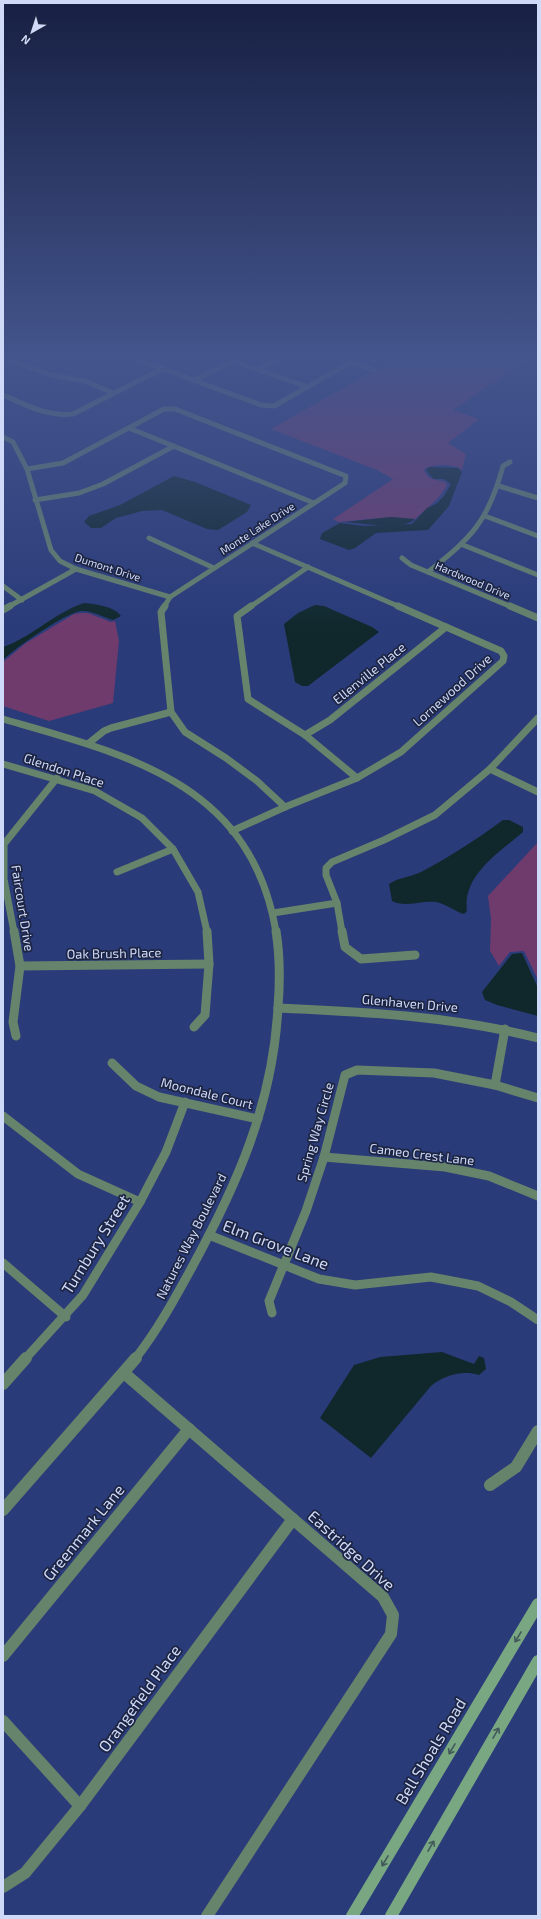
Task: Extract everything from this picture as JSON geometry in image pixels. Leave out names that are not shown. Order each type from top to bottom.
[{"type":"main road","name":"Bell Shoals Road","points":[[352,1916],[538,1604]]},
{"type":"main road","points":[[391,1916],[538,1661]]},
{"type":"street","name":"Dumont Drive","points":[[16,449],[27,469],[51,550],[60,561],[76,569],[170,597]]},
{"type":"street","name":"Monte Lake Drive","points":[[27,469],[63,462],[89,449]]},
{"type":"street","points":[[35,500],[79,493],[103,484],[169,449]]},
{"type":"street","points":[[180,449],[314,504]]},
{"type":"street","name":"Monte Lake Drive","points":[[170,597],[345,483],[346,476],[276,449]]},
{"type":"street","points":[[428,572],[462,545],[485,516],[499,486],[503,466],[510,462]]},
{"type":"street","points":[[499,486],[538,498]]},
{"type":"street","points":[[485,516],[538,536]]},
{"type":"street","points":[[149,538],[214,568]]},
{"type":"street","name":"Lornewood Drive","points":[[232,831],[285,807],[357,778],[401,752],[503,661],[504,656],[501,651],[252,543]]},
{"type":"street","points":[[462,545],[538,575]]},
{"type":"street","name":"Hardwood Drive","points":[[402,558],[411,565],[538,618]]},
{"type":"street","points":[[308,567],[237,616],[248,698],[305,735],[357,778]]},
{"type":"street","points":[[3,610],[76,569]]},
{"type":"street","points":[[3,586],[22,600]]},
{"type":"street","points":[[170,597],[161,612],[171,712],[185,732],[244,772],[285,807]]},
{"type":"street","name":"Ellenville Place","points":[[305,735],[330,720],[446,627]]},
{"type":"street","points":[[89,743],[104,731],[111,728],[171,712]]},
{"type":"street","name":"Natures Way Boulevard","points":[[3,719],[89,743],[122,754],[155,769],[188,789],[213,810],[232,831],[247,851],[260,875],[273,913],[279,955],[278,1008],[271,1065],[258,1119],[236,1179],[209,1235],[149,1341],[124,1373],[3,1510]]},
{"type":"street","points":[[415,954],[361,959],[345,947],[337,903],[326,875],[326,868],[332,862],[384,840],[435,815],[490,769],[536,722]]},
{"type":"street","name":"Glendon Place","points":[[3,764],[57,778],[95,791],[142,818],[173,849],[198,892],[206,924],[209,964],[205,1015],[194,1027]]},
{"type":"street","points":[[490,769],[538,792]]},
{"type":"street","name":"Faircourt Drive","points":[[16,1036],[13,1022],[20,966],[4,879],[3,844],[57,778]]},
{"type":"street","points":[[117,872],[173,849]]},
{"type":"street","points":[[273,913],[337,903]]},
{"type":"street","name":"Oak Brush Place","points":[[20,966],[209,964]]},
{"type":"street","name":"Glenhaven Drive","points":[[278,1008],[432,1016],[505,1029],[538,1038]]},
{"type":"street","points":[[495,1085],[505,1029]]},
{"type":"street","name":"Moondale Court","points":[[112,1063],[136,1086],[159,1097],[258,1119]]},
{"type":"street","name":"Spring Way Circle","points":[[272,1313],[269,1301],[306,1211],[324,1157],[345,1075],[357,1070],[434,1073],[495,1085],[538,1098]]},
{"type":"street","name":"Turnbury Street","points":[[3,1384],[66,1317],[84,1295],[140,1202],[166,1152],[185,1102]]},
{"type":"street","points":[[3,1116],[78,1174],[140,1202]]},
{"type":"street","name":"Cameo Crest Lane","points":[[324,1157],[445,1167],[489,1176],[538,1196]]},
{"type":"street","name":"Elm Grove Lane","points":[[209,1235],[319,1279],[355,1285],[431,1277],[478,1286],[511,1302],[538,1320]]},
{"type":"street","points":[[3,1263],[66,1317]]},
{"type":"street","name":"Eastridge Drive","points":[[124,1373],[383,1597],[392,1610],[394,1621],[391,1634],[207,1916]]},
{"type":"street","name":"Greenmark Lane","points":[[3,1656],[189,1429]]},
{"type":"street","points":[[490,1485],[516,1467],[538,1431]]},
{"type":"street","name":"Orangefield Place","points":[[3,1888],[24,1873],[80,1806],[293,1518]]},
{"type":"street","points":[[3,1721],[80,1806]]},
{"type":"shaded area","points":[[322,449],[457,449],[466,454],[462,470],[454,466],[437,465],[431,466],[424,470],[430,478],[445,482],[447,485],[437,499],[415,519],[391,517],[338,522],[333,519],[393,479],[377,470]]},
{"type":"shaded area","points":[[429,467],[458,468],[462,472],[449,506],[428,530],[376,533],[355,548],[349,550],[320,539],[322,533],[340,523],[364,526],[412,524],[427,508],[436,504],[444,496],[451,484],[444,479],[433,479],[426,470]]},
{"type":"shaded area","points":[[174,476],[195,482],[251,505],[247,512],[218,530],[207,529],[162,510],[142,511],[116,518],[101,528],[91,528],[84,522],[89,516],[120,505]]},
{"type":"shaded area","points":[[391,517],[415,519],[409,523],[401,525],[372,525],[345,522]]},
{"type":"shaded area","points":[[84,603],[109,608],[121,616],[113,620],[89,612],[81,611],[74,613],[52,624],[3,660],[3,647],[14,643],[73,607]]},
{"type":"shaded area","points":[[315,605],[324,606],[372,627],[379,632],[308,686],[302,686],[295,682],[284,624],[298,613]]},
{"type":"shaded area","points":[[88,613],[111,622],[115,621],[119,641],[113,703],[49,721],[3,706],[3,662],[26,643],[74,614]]},
{"type":"shaded area","points":[[503,820],[509,820],[523,827],[523,832],[494,856],[476,875],[470,886],[467,898],[467,911],[464,914],[457,912],[444,904],[436,902],[402,904],[392,901],[389,884],[419,873],[464,847]]},
{"type":"shaded area","points":[[538,842],[538,980],[524,951],[510,952],[499,966],[490,951],[491,919],[488,896]]},
{"type":"shaded area","points":[[522,953],[538,988],[538,1016],[497,1005],[485,1000],[482,992],[512,954]]},
{"type":"shaded area","points":[[442,1352],[474,1364],[479,1356],[484,1358],[486,1369],[479,1375],[460,1373],[448,1376],[436,1382],[371,1458],[320,1418],[354,1365],[380,1357]]}]
